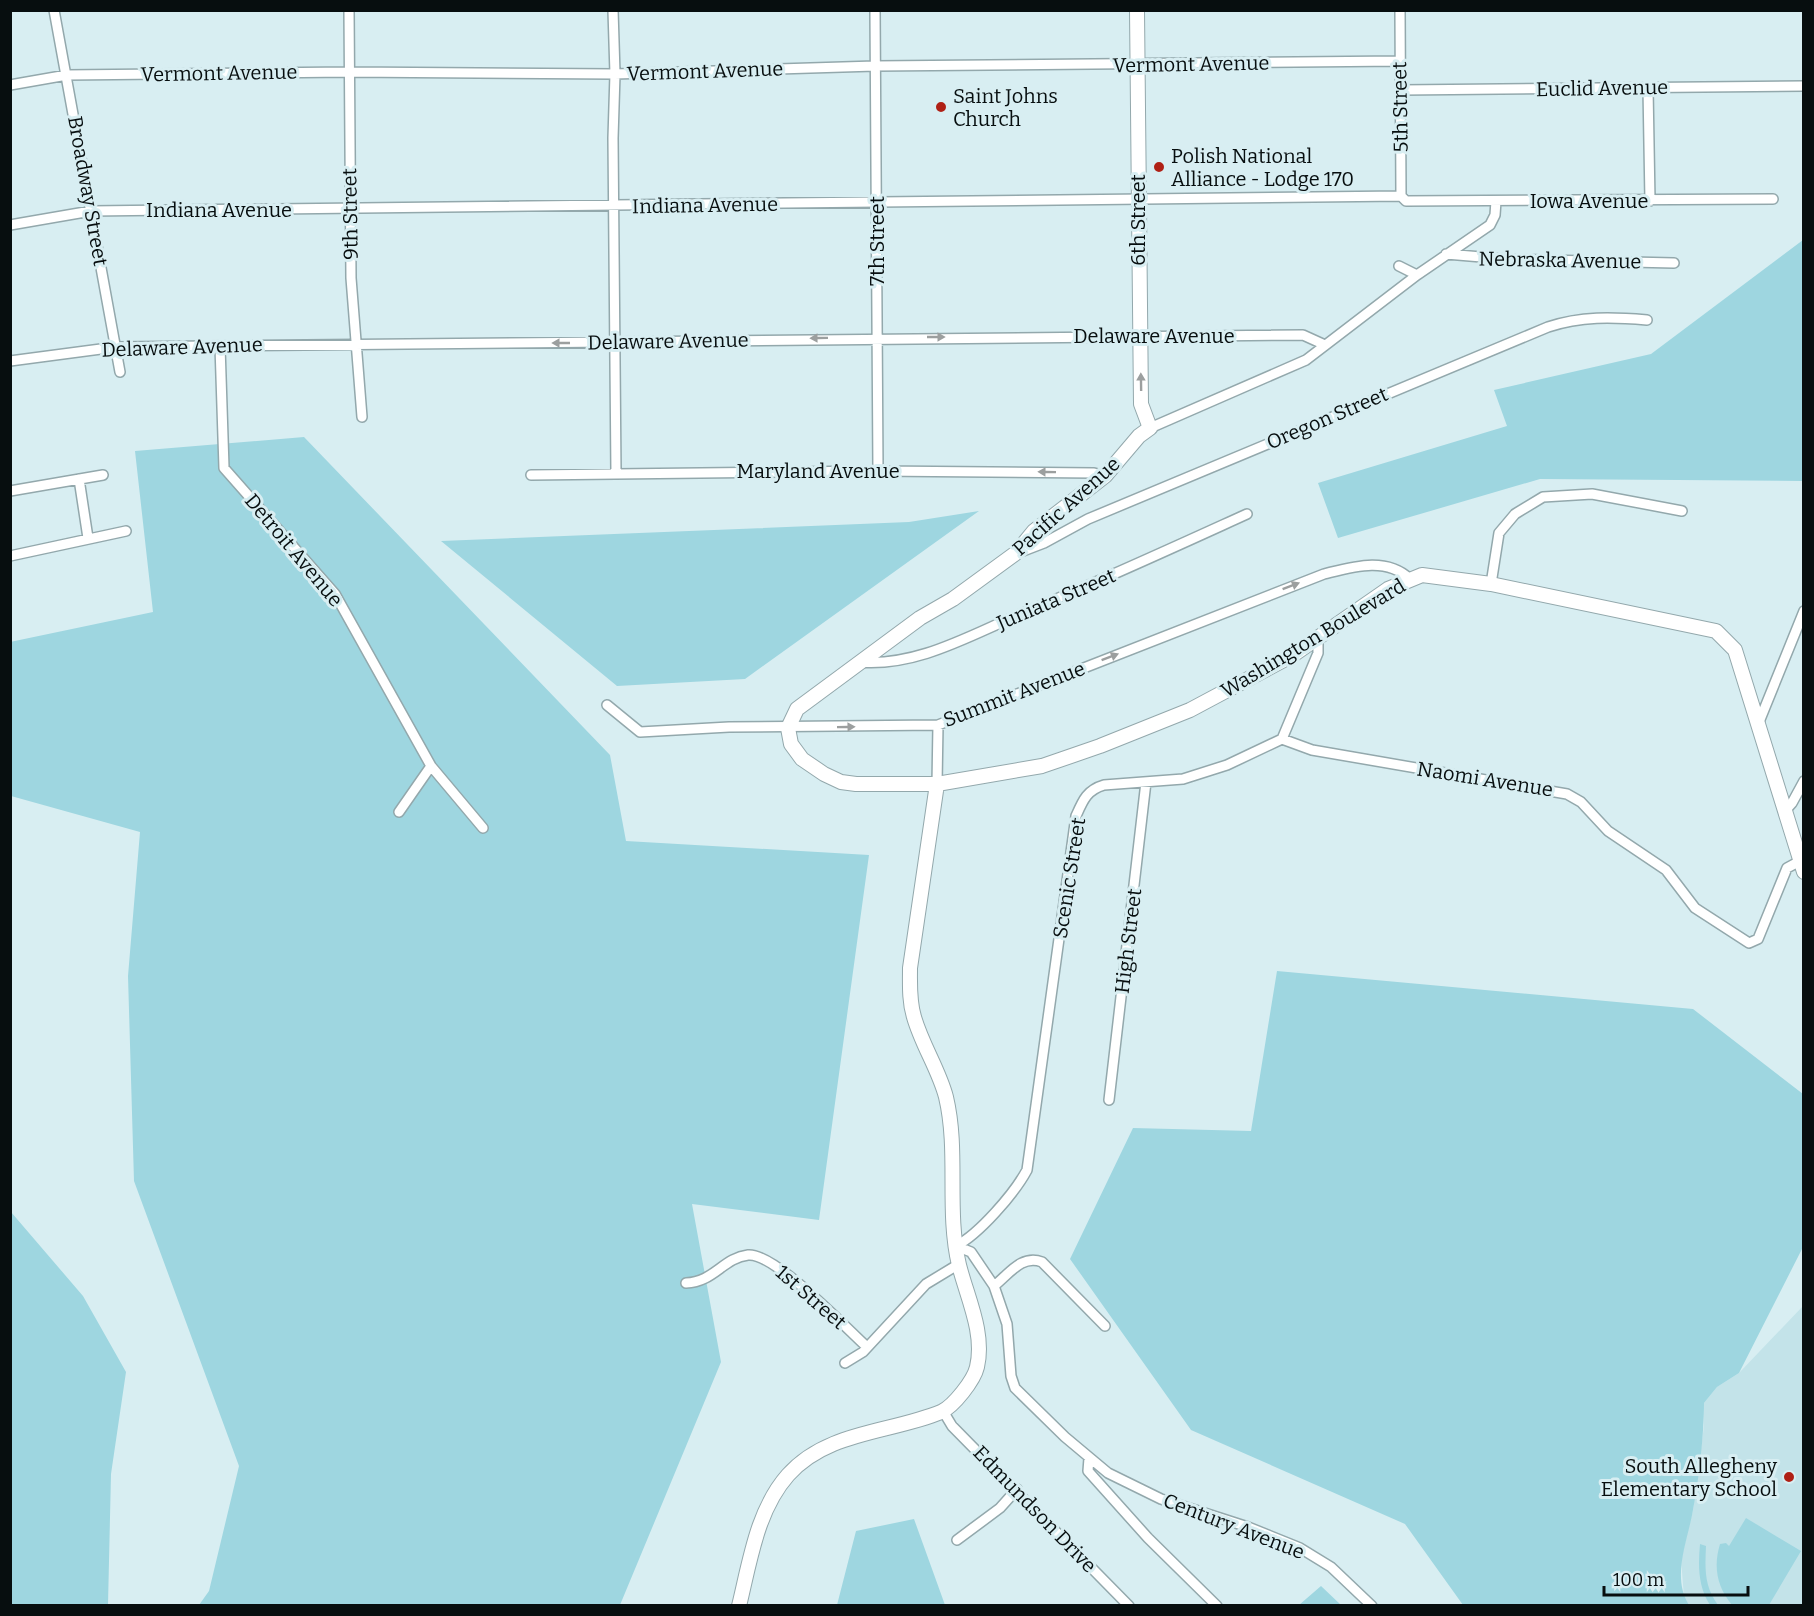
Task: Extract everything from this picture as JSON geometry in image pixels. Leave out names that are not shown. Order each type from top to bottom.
[{"type":"street","name":"Broadway Street","points":[[54,10],[120,372]]},
{"type":"street","name":"9th Street","points":[[349,10],[354,343],[362,417]]},
{"type":"street","points":[[613,10],[616,473]]},
{"type":"street","name":"7th Street","points":[[875,10],[878,471]]},
{"type":"street","name":"6th Street","points":[[1137,10],[1141,404],[1150,428]]},
{"type":"street","name":"5th Street","points":[[1400,10],[1403,199]]},
{"type":"street","name":"Vermont Avenue","points":[[10,85],[67,75],[349,72],[615,74],[875,66],[1400,61]]},
{"type":"street","name":"Euclid Avenue","points":[[1401,90],[1803,86]]},
{"type":"street","points":[[1648,88],[1650,201]]},
{"type":"street","name":"Indiana Avenue","points":[[10,225],[91,211],[1138,199],[1403,199]]},
{"type":"street","name":"Iowa Avenue","points":[[1403,199],[1650,201],[1773,199]]},
{"type":"street","name":"Pacific Avenue","points":[[788,728],[797,709],[859,662],[1016,554],[1034,531],[1105,476],[1139,436],[1150,428],[1306,360],[1417,275],[1490,225],[1495,215],[1496,201]]},
{"type":"street","name":"Nebraska Avenue","points":[[1446,254],[1505,260],[1674,263]]},
{"type":"street","points":[[1399,266],[1417,275]]},
{"type":"street","name":"Oregon Street","points":[[1016,554],[1044,543],[1098,515],[1548,327],[1570,320],[1594,317],[1647,320]]},
{"type":"street","name":"Delaware Avenue","points":[[10,362],[116,347],[354,343],[616,343],[877,337],[1303,335],[1325,345]]},
{"type":"street","name":"Detroit Avenue","points":[[220,346],[224,468],[335,594],[431,766],[483,828]]},
{"type":"street","name":"Maryland Avenue","points":[[531,475],[878,471],[1071,472],[1105,476]]},
{"type":"street","points":[[10,492],[103,475]]},
{"type":"street","points":[[79,479],[88,538]]},
{"type":"street","points":[[1491,584],[1499,533],[1515,514],[1543,497],[1592,494],[1682,512]]},
{"type":"street","name":"Juniata Street","points":[[859,662],[877,663],[906,659],[959,641],[1247,514]]},
{"type":"street","points":[[10,556],[126,531]]},
{"type":"street","name":"Summit Avenue","points":[[607,705],[640,732],[729,727],[938,725],[1324,573],[1357,566],[1385,566],[1401,571],[1410,579]]},
{"type":"street","name":"Washington Boulevard","points":[[937,784],[1042,766],[1100,746],[1224,694],[1318,638],[1388,589],[1422,575],[1436,575],[1491,584],[1716,631],[1735,650],[1802,867]]},
{"type":"street","points":[[1759,722],[1803,611]]},
{"type":"street","points":[[1282,739],[1318,653],[1318,638]]},
{"type":"street","points":[[739,1605],[765,1509],[788,1475],[817,1451],[836,1443],[943,1411],[971,1382],[979,1352],[976,1327],[956,1246],[951,1134],[946,1097],[914,1017],[910,998],[910,968],[937,784],[938,725]]},
{"type":"street","points":[[788,728],[791,744],[802,759],[840,782],[897,785],[937,784]]},
{"type":"street","name":"Scenic Street","points":[[956,1246],[968,1239],[1020,1183],[1027,1170],[1076,816],[1084,797],[1093,788],[1184,779],[1227,765],[1282,739]]},
{"type":"street","name":"Naomi Avenue","points":[[1282,739],[1312,750],[1567,794],[1581,802],[1608,831],[1666,870],[1695,908],[1749,943],[1758,939],[1787,868],[1802,867]]},
{"type":"street","points":[[399,812],[431,766]]},
{"type":"street","points":[[1784,812],[1792,803],[1803,781]]},
{"type":"street","name":"High Street","points":[[1109,1100],[1146,782]]},
{"type":"street","name":"Century Avenue","points":[[956,1246],[971,1252],[994,1286],[1007,1324],[1011,1376],[1015,1388],[1089,1458],[1117,1478],[1161,1499],[1248,1527],[1300,1548],[1331,1567],[1372,1605]]},
{"type":"street","name":"1st Street","points":[[686,1283],[705,1280],[736,1258],[757,1255],[768,1260],[822,1304],[867,1347]]},
{"type":"street","points":[[994,1286],[1024,1260],[1034,1259],[1042,1262],[1105,1326]]},
{"type":"street","points":[[845,1363],[867,1347],[926,1284],[959,1264]]},
{"type":"street","name":"Edmundson Drive","points":[[943,1411],[952,1426],[1017,1489],[1129,1605]]},
{"type":"street","points":[[1089,1458],[1088,1471],[1148,1538],[1217,1605]]},
{"type":"street","points":[[957,1540],[1000,1508],[1017,1489]]},
{"type":"shaded area","points":[[1803,240],[1803,481],[1540,479],[1338,538],[1318,483],[1507,426],[1494,390],[1651,354]]},
{"type":"shaded area","points":[[304,437],[610,755],[626,841],[869,855],[819,1220],[692,1204],[721,1362],[620,1605],[199,1605],[209,1591],[239,1466],[134,1181],[128,976],[140,832],[11,796],[10,642],[153,612],[135,451]]},
{"type":"shaded area","points":[[979,511],[745,679],[617,686],[441,541],[909,522]]},
{"type":"shaded area","points":[[1277,971],[1693,1009],[1803,1094],[1803,1247],[1739,1373],[1717,1387],[1704,1403],[1697,1485],[1681,1571],[1681,1583],[1689,1605],[1463,1605],[1405,1524],[1191,1430],[1070,1259],[1133,1128],[1251,1131]]},
{"type":"shaded area","points":[[11,1212],[83,1296],[126,1372],[111,1474],[108,1605],[11,1605]]},
{"type":"shaded area","points":[[1803,1306],[1803,1605],[1689,1605],[1684,1597],[1681,1559],[1693,1510],[1704,1426],[1704,1403],[1717,1387],[1739,1373]]},
{"type":"shaded area","points":[[1746,1518],[1801,1551],[1769,1605],[1732,1605],[1720,1584],[1717,1561],[1720,1544],[1726,1543],[1729,1546]]},
{"type":"shaded area","points":[[914,1519],[945,1605],[837,1605],[856,1531]]},
{"type":"shaded area","points":[[1700,1544],[1706,1546],[1708,1584],[1718,1605],[1710,1605],[1703,1591],[1699,1568]]},
{"type":"shaded area","points":[[1321,1586],[1341,1605],[1299,1605]]},
{"type":"place","name":"Saint Johns Church","points":[[941,107]]},
{"type":"place","name":"Polish National Alliance - Lodge 170","points":[[1159,167]]},
{"type":"place","name":"South Allegheny Elementary School","points":[[1789,1477]]}]
